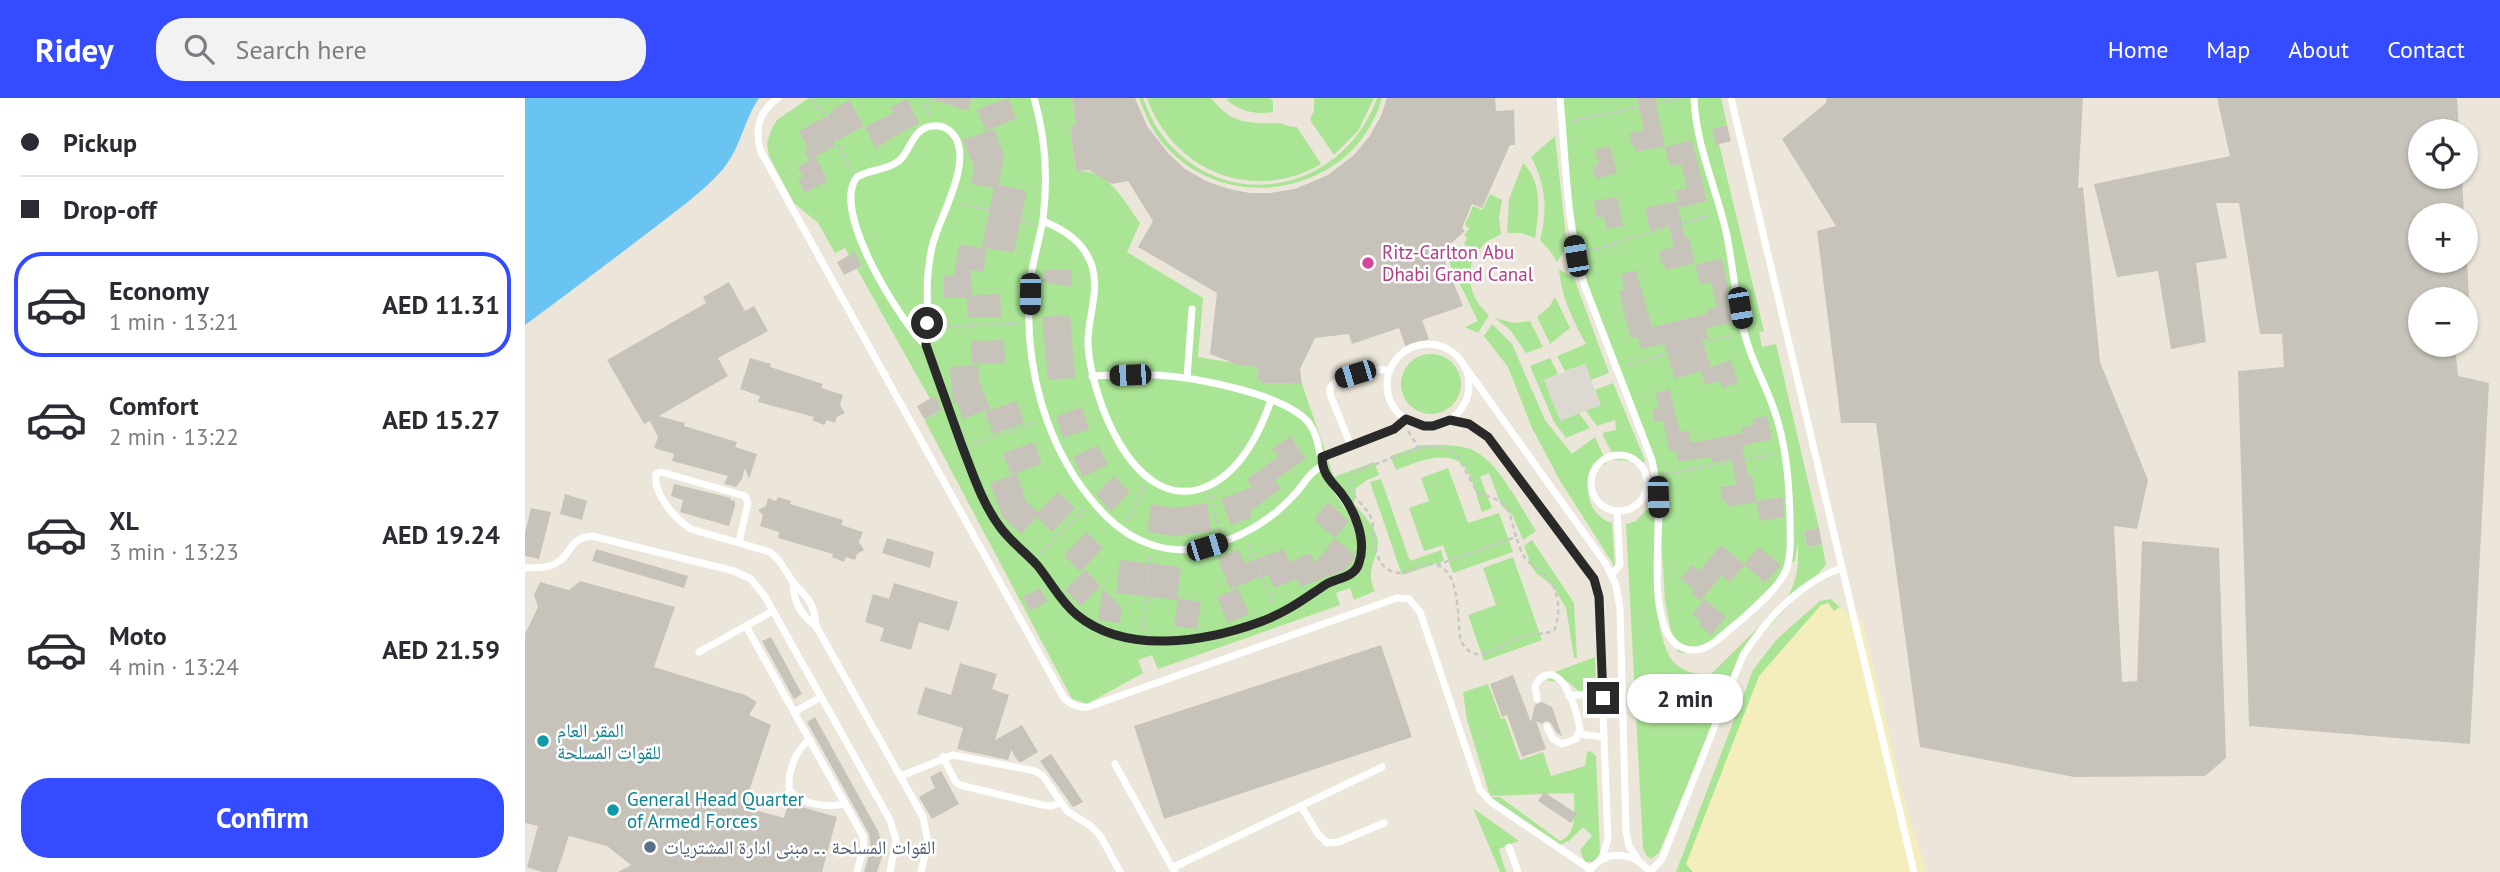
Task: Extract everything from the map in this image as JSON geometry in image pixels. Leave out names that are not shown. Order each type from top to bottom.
[{"type":"lane","points":[[778,98],[761,117],[757,135],[761,152],[1064,698],[1075,706],[1087,707],[1397,598],[1409,599],[1420,612],[1480,790],[1491,802],[1590,871],[1602,859],[1608,839],[1598,588],[1589,571],[1488,437],[1469,424],[1450,420]]},
{"type":"lane","points":[[1034,98],[1046,160],[1042,224],[1032,273],[1029,323],[1033,362],[1046,419],[1070,472],[1122,531],[1151,545],[1166,549],[1193,550],[1245,533],[1283,506],[1313,471],[1322,466]]},
{"type":"lane","points":[[1560,98],[1568,205],[1576,256],[1584,284],[1652,460],[1651,476],[1659,516],[1657,576],[1664,625],[1669,638],[1688,650],[1701,649],[1713,643],[1765,597],[1785,572],[1791,544],[1790,491],[1785,453],[1773,405],[1744,332],[1721,211],[1700,146],[1694,98]]},
{"type":"lane","points":[[1731,98],[1914,872]]},
{"type":"lane","points":[[926,345],[928,328],[925,298],[929,264],[936,234],[958,171],[959,148],[951,132],[940,126],[933,126],[918,133],[899,161],[855,178],[850,191],[850,207],[883,286],[926,345],[976,482],[992,516],[1009,538],[1032,560],[1058,596],[1079,616],[1118,636],[1187,639],[1221,634],[1277,615],[1300,604],[1325,585],[1349,575],[1360,563],[1361,541],[1356,519],[1344,497],[1326,477],[1313,429],[1305,419],[1271,400],[1187,378],[1142,374],[1092,376]]},
{"type":"lane","points":[[1042,224],[1067,233],[1076,240],[1092,268],[1095,289],[1088,333],[1092,376],[1100,402],[1117,438],[1148,477],[1170,489],[1191,491],[1206,486],[1230,470],[1248,449],[1261,427],[1271,400]]},
{"type":"lane","points":[[1187,378],[1192,309]]},
{"type":"lane","points":[[1466,368],[1469,391],[1459,412],[1450,420],[1433,426],[1405,421],[1390,398],[1389,371],[1404,352],[1426,344],[1450,350],[1462,360],[1612,575],[1620,608],[1626,831],[1629,846],[1650,872],[1662,859],[1742,655],[1799,591],[1822,575],[1842,568]]},
{"type":"lane","points":[[1351,446],[1330,388],[1338,380],[1372,369],[1389,371]]},
{"type":"lane","points":[[1322,457],[1394,429],[1405,421]]},
{"type":"lane","points":[[1613,454],[1630,456],[1651,476],[1640,502],[1626,510],[1617,511],[1608,509],[1594,498],[1590,480],[1597,464],[1613,454]]},
{"type":"lane","points":[[739,542],[748,503],[745,496],[661,472],[656,474],[655,480],[668,508],[682,523],[691,529],[739,542],[775,556],[810,601],[816,626],[917,805],[926,829],[927,853],[921,872]]},
{"type":"lane","points":[[1612,575],[1619,565],[1617,511]]},
{"type":"lane","points":[[1569,545],[1585,534]]},
{"type":"lane","points":[[525,568],[551,565],[563,558],[574,542],[592,536],[742,574],[758,586],[890,820],[896,840],[890,872]]},
{"type":"lane","points":[[793,582],[797,607],[816,626]]},
{"type":"lane","points":[[699,652],[773,611]]},
{"type":"lane","points":[[746,626],[864,841],[857,872]]},
{"type":"lane","points":[[1537,699],[1535,692],[1538,681],[1551,674],[1561,678],[1579,724],[1579,734],[1571,742],[1562,744],[1553,739],[1547,727]]},
{"type":"lane","points":[[1569,696],[1622,697]]},
{"type":"lane","points":[[794,712],[821,697]]},
{"type":"lane","points":[[1579,734],[1604,737]]},
{"type":"lane","points":[[810,740],[798,751],[789,781],[790,791],[799,799],[830,806],[845,803]]},
{"type":"lane","points":[[901,776],[943,757],[958,756],[1035,771],[1043,776],[1061,803],[1101,837],[1119,872]]},
{"type":"lane","points":[[943,757],[955,781],[960,785],[1048,806],[1061,803]]},
{"type":"lane","points":[[1115,764],[1173,870],[1382,767]]},
{"type":"lane","points":[[1301,806],[1318,835],[1327,843],[1339,842],[1384,823]]},
{"type":"lane","points":[[1509,847],[1518,872]]},
{"type":"lane","points":[[1602,859],[1616,855],[1638,860]]},
{"type":"path","points":[[812,98],[817,108],[819,107],[832,124],[829,125],[855,178]]},
{"type":"path","points":[[933,126],[925,104],[936,98]]},
{"type":"path","points":[[1562,123],[1684,98]]},
{"type":"path","points":[[949,202],[1024,217],[1023,221],[1042,224]]},
{"type":"path","points":[[1576,256],[1721,211]]},
{"type":"path","points":[[928,328],[1029,323]]},
{"type":"path","points":[[1617,367],[1744,332]]},
{"type":"path","points":[[963,447],[1046,419]]},
{"type":"path","points":[[1405,421],[1419,448]]},
{"type":"path","points":[[1437,565],[1451,577],[1454,585],[1463,645],[1477,653],[1496,652],[1520,637],[1554,631],[1558,599],[1550,580],[1525,558],[1503,503],[1498,498],[1479,494],[1465,467],[1454,453],[1438,446],[1419,448],[1354,472],[1350,478],[1350,487],[1371,517],[1377,555],[1390,571],[1398,573],[1424,564],[1437,565],[1516,537]]},
{"type":"path","points":[[1651,476],[1785,453]]},
{"type":"path","points":[[1122,531],[1148,477]]},
{"type":"path","points":[[1206,486],[1224,541]]},
{"type":"path","points":[[1032,560],[1093,501]]},
{"type":"path","points":[[1245,533],[1277,615]]},
{"type":"path","points":[[1142,639],[1151,545]]},
{"type":"green space","points":[[809,98],[1072,98],[1076,125],[1070,126],[1076,171],[1087,171],[1106,180],[1140,223],[1127,252],[1203,298],[1198,357],[1258,367],[1257,379],[1262,383],[1302,384],[1334,477],[1374,462],[1379,475],[1356,488],[1354,504],[1370,523],[1377,537],[1371,575],[1375,591],[1354,600],[1350,588],[1336,593],[1340,605],[1158,669],[1152,655],[1138,660],[1143,673],[1087,704],[1072,699],[924,419],[942,410],[934,397],[930,399],[857,269],[862,266],[855,253],[849,256],[845,248],[835,253],[818,223],[794,203],[769,156],[767,143],[777,120]]},
{"type":"green space","points":[[1139,98],[1143,98],[1155,125],[1168,143],[1200,169],[1229,181],[1259,185],[1289,181],[1317,170],[1342,152],[1362,128],[1377,98],[1382,98],[1368,130],[1347,155],[1320,173],[1290,184],[1258,188],[1226,183],[1195,170],[1168,149],[1159,138]]},
{"type":"green space","points":[[1147,98],[1211,98],[1226,113],[1240,120],[1297,127],[1321,164],[1295,176],[1269,181],[1243,180],[1218,173],[1196,162],[1176,145],[1159,123]]},
{"type":"green space","points":[[1270,98],[1273,101],[1273,112],[1260,113],[1243,109],[1226,100]]},
{"type":"green space","points":[[1314,98],[1374,98],[1358,131],[1334,155],[1310,120],[1314,110]]},
{"type":"green space","points":[[1559,98],[1721,98],[1727,125],[1713,129],[1716,144],[1719,144],[1764,331],[1759,332],[1762,347],[1776,344],[1819,528],[1804,531],[1807,547],[1822,544],[1826,565],[1740,658],[1659,853],[1651,859],[1643,848],[1626,524],[1636,521],[1647,509],[1654,511],[1655,588],[1660,629],[1672,660],[1685,670],[1700,674],[1711,674],[1786,600],[1796,578],[1798,541],[1795,561],[1784,567],[1776,581],[1715,641],[1684,653],[1678,652],[1665,601],[1661,536],[1650,462],[1575,261]]},
{"type":"green space","points":[[1555,136],[1567,246],[1557,262],[1540,240],[1544,218],[1543,188],[1531,157]]},
{"type":"green space","points":[[1523,163],[1537,189],[1535,238],[1521,233],[1507,233],[1509,199]]},
{"type":"green space","points":[[1490,194],[1502,200],[1499,217],[1501,234],[1486,242],[1477,252],[1464,244],[1467,238],[1464,235],[1469,229],[1465,225],[1473,206],[1482,210]]},
{"type":"green space","points":[[1462,253],[1473,259],[1470,275],[1472,290],[1478,303],[1489,315],[1478,333],[1465,327],[1478,321],[1448,260]]},
{"type":"green space","points":[[1559,269],[1574,278],[1609,373],[1591,380],[1585,364],[1565,371],[1557,356],[1586,344],[1568,308]]},
{"type":"green space","points":[[1555,297],[1570,328],[1550,344],[1537,317],[1549,307]]},
{"type":"green space","points":[[1495,318],[1514,323],[1530,321],[1543,347],[1526,353],[1510,330]]},
{"type":"green space","points":[[1492,324],[1512,344],[1545,420],[1572,454],[1595,437],[1607,463],[1592,477],[1589,494],[1595,512],[1612,523],[1615,567],[1559,479],[1532,428],[1508,367],[1484,336]]},
{"type":"green space","points":[[1431,354],[1448,359],[1456,367],[1461,384],[1456,401],[1448,409],[1431,414],[1414,409],[1406,401],[1401,384],[1406,367],[1414,359]]},
{"type":"green space","points":[[1550,358],[1558,374],[1544,380],[1579,413],[1590,428],[1566,438],[1554,422],[1530,366]]},
{"type":"green space","points":[[1613,383],[1645,460],[1641,467],[1631,461],[1615,460],[1602,433],[1616,430],[1615,420],[1597,426],[1586,411],[1595,390]]},
{"type":"green space","points":[[1422,445],[1456,446],[1478,453],[1497,471],[1536,531],[1523,540],[1513,516],[1501,505],[1489,473],[1480,477],[1492,508],[1482,512],[1467,470],[1452,459],[1433,458],[1396,470],[1390,456]]},
{"type":"green space","points":[[1448,468],[1468,523],[1499,513],[1513,552],[1453,573],[1443,545],[1424,551],[1409,508],[1429,501],[1421,478]]},
{"type":"green space","points":[[1381,479],[1410,561],[1441,550],[1444,561],[1402,575],[1370,482]]},
{"type":"green space","points":[[1532,540],[1574,603],[1577,658],[1574,658],[1566,608],[1553,586],[1531,566],[1524,546]]},
{"type":"green space","points":[[1513,557],[1542,640],[1484,661],[1468,615],[1496,605],[1483,568]]},
{"type":"green space","points":[[1831,599],[1840,607],[1834,612],[1686,863],[1693,872],[1676,872],[1753,670],[1777,639],[1820,601]]},
{"type":"green space","points":[[1595,657],[1596,691],[1583,695],[1567,681],[1548,681],[1547,675]]},
{"type":"green space","points":[[1488,684],[1501,719],[1505,718],[1520,760],[1543,752],[1551,776],[1585,766],[1587,752],[1590,751],[1596,756],[1600,853],[1594,862],[1585,862],[1580,850],[1592,836],[1583,827],[1569,841],[1559,845],[1490,797],[1500,797],[1560,841],[1570,833],[1574,793],[1490,796],[1467,720],[1463,692]]},
{"type":"green space","points":[[1473,808],[1519,841],[1499,849],[1506,872],[1500,872]]},
{"type":"sand","points":[[1828,603],[1834,611],[1840,607],[1863,623],[1907,811],[1927,872],[1693,872],[1686,864],[1759,676],[1821,605]]},
{"type":"shaded area","points":[[1585,364],[1601,405],[1560,421],[1544,380]]},
{"type":"water","points":[[525,98],[759,98],[729,161],[707,185],[525,325]]},
{"type":"building","points":[[935,98],[972,98],[968,111]]},
{"type":"building","points":[[1008,98],[1016,119],[986,131],[977,109]]},
{"type":"building","name":"Ritz-Carlton Abu Dhabi Grand Canal","points":[[1072,98],[1135,98],[1147,126],[1168,153],[1185,169],[1206,181],[1250,193],[1295,189],[1328,175],[1354,155],[1369,137],[1387,98],[1495,98],[1496,111],[1514,110],[1515,145],[1510,145],[1482,208],[1472,204],[1462,228],[1465,231],[1441,252],[1463,306],[1422,320],[1429,339],[1406,348],[1399,328],[1352,344],[1349,334],[1315,338],[1300,369],[1302,384],[1262,383],[1257,379],[1258,367],[1238,365],[1210,354],[1217,293],[1138,247],[1153,221],[1128,181],[1112,184],[1089,170],[1076,171],[1070,126],[1076,125]]},
{"type":"building","points":[[1637,98],[1655,98],[1665,146],[1636,152],[1634,145],[1632,146],[1629,133],[1644,130]]},
{"type":"building","points":[[1827,98],[2083,98],[2078,188],[2083,187],[2100,362],[2148,480],[2137,529],[2114,526],[2122,682],[2137,681],[2142,541],[2219,548],[2226,758],[2205,776],[2074,777],[1920,747],[1876,423],[1841,423],[1817,231],[1836,226],[1782,139],[1826,103]]},
{"type":"building","points":[[2217,98],[2457,98],[2458,119],[2408,119],[2408,189],[2463,189],[2463,203],[2408,203],[2408,273],[2468,273],[2468,287],[2408,287],[2408,357],[2456,357],[2458,376],[2489,383],[2470,744],[2249,726],[2238,371],[2284,367],[2282,334],[2260,334],[2239,203],[2216,203],[2227,258],[2196,263],[2206,342],[2171,349],[2158,271],[2117,277],[2094,184],[2230,156]]},
{"type":"building","points":[[907,99],[919,123],[875,148],[865,127],[893,113],[891,107]]},
{"type":"building","points":[[849,100],[864,126],[809,160],[804,150],[808,148],[799,131],[834,112],[832,110]]},
{"type":"building","points":[[1727,125],[1731,141],[1716,145],[1712,129]]},
{"type":"building","points":[[994,129],[1004,155],[999,185],[1027,191],[1014,253],[982,247],[994,188],[971,184],[974,167],[963,140]]},
{"type":"building","points":[[1692,140],[1707,201],[1680,208],[1675,191],[1687,188],[1682,167],[1680,164],[1670,166],[1665,147]]},
{"type":"building","points":[[1610,146],[1617,173],[1596,179],[1592,167],[1598,165],[1595,150]]},
{"type":"building","points":[[816,157],[828,181],[805,193],[798,180],[803,177],[797,167]]},
{"type":"building","points":[[1617,197],[1623,226],[1607,229],[1604,217],[1597,218],[1594,201]]},
{"type":"building","points":[[1677,201],[1685,238],[1689,237],[1695,263],[1666,270],[1664,263],[1661,264],[1659,251],[1674,247],[1669,225],[1650,231],[1645,208]]},
{"type":"building","points":[[959,244],[987,249],[983,272],[971,270],[972,295],[1000,294],[1001,317],[968,318],[967,298],[944,298],[944,276],[954,275]]},
{"type":"building","points":[[855,252],[862,266],[844,275],[837,262]]},
{"type":"building","points":[[1722,258],[1735,322],[1706,328],[1709,338],[1702,340],[1711,367],[1731,360],[1738,383],[1722,388],[1720,381],[1705,385],[1701,371],[1675,379],[1664,344],[1640,349],[1638,337],[1630,338],[1619,291],[1625,290],[1621,274],[1636,270],[1652,327],[1707,314],[1706,310],[1717,307],[1712,285],[1710,282],[1700,284],[1695,265]]},
{"type":"building","points":[[1044,270],[1072,270],[1072,287],[1044,282]]},
{"type":"building","points":[[729,282],[745,311],[754,306],[768,331],[718,358],[728,376],[659,416],[737,442],[735,447],[757,454],[749,479],[745,468],[736,487],[724,484],[728,476],[672,461],[674,454],[654,448],[658,437],[650,421],[644,424],[607,360],[706,303],[703,297]]},
{"type":"building","points":[[1070,315],[1075,378],[1048,380],[1042,317]]},
{"type":"building","points":[[1004,340],[1005,363],[972,364],[971,341]]},
{"type":"building","points":[[750,358],[823,384],[821,388],[843,395],[840,405],[845,413],[837,417],[835,423],[827,420],[824,425],[812,420],[814,417],[758,402],[760,396],[740,389]]},
{"type":"building","points":[[978,365],[979,380],[990,409],[963,419],[957,402],[953,402],[950,367]]},
{"type":"building","points":[[1669,389],[1680,432],[1689,430],[1691,443],[1742,433],[1741,428],[1753,425],[1752,419],[1767,416],[1772,439],[1742,446],[1748,476],[1752,475],[1756,502],[1727,507],[1726,500],[1723,501],[1720,487],[1736,485],[1732,459],[1712,463],[1711,457],[1678,462],[1676,450],[1669,451],[1663,420],[1655,422],[1652,410],[1659,408],[1655,393]]},
{"type":"building","points":[[935,396],[942,410],[924,419],[917,406]]},
{"type":"building","points":[[1017,401],[1024,423],[993,434],[985,412]]},
{"type":"building","points":[[1082,407],[1089,429],[1063,438],[1056,416]]},
{"type":"building","points":[[1290,436],[1306,459],[1275,480],[1281,489],[1250,511],[1252,517],[1231,525],[1221,499],[1252,487],[1247,479],[1278,457],[1272,449]]},
{"type":"building","points":[[1034,442],[1042,464],[1011,475],[1003,453]]},
{"type":"building","points":[[1098,445],[1108,465],[1083,477],[1073,457]]},
{"type":"building","points":[[1017,474],[1026,501],[1038,512],[1058,492],[1075,508],[1052,532],[1037,517],[1021,534],[1002,516],[990,483]]},
{"type":"building","points":[[1114,476],[1130,492],[1111,512],[1096,494]]},
{"type":"building","points":[[674,484],[735,501],[729,526],[680,512],[683,500],[671,496]]},
{"type":"building","points":[[565,494],[587,501],[582,520],[560,514]]},
{"type":"building","points":[[778,497],[791,501],[790,504],[843,520],[841,525],[863,532],[859,542],[864,550],[857,554],[855,560],[846,557],[844,562],[832,557],[833,554],[778,538],[779,532],[760,526],[763,515],[758,510],[766,506],[768,498],[776,501]]},
{"type":"building","points":[[1783,497],[1784,517],[1760,521],[1756,501]]},
{"type":"building","points":[[1328,502],[1349,521],[1335,538],[1314,520]]},
{"type":"building","points":[[1207,503],[1211,531],[1175,536],[1147,532],[1151,504],[1175,508]]},
{"type":"building","points":[[531,508],[551,512],[539,559],[525,556],[525,533]]},
{"type":"building","points":[[1819,528],[1822,544],[1807,547],[1804,531]]},
{"type":"building","points":[[1087,532],[1103,548],[1080,572],[1064,555]]},
{"type":"building","points":[[887,538],[934,552],[930,568],[882,553]]},
{"type":"building","points":[[1335,538],[1355,555],[1354,559],[1345,570],[1300,587],[1297,579],[1274,588],[1268,574],[1230,589],[1218,558],[1239,549],[1245,563],[1284,549],[1289,562],[1311,553],[1315,563]]},
{"type":"building","points":[[1721,545],[1744,564],[1759,547],[1781,565],[1765,583],[1745,565],[1730,582],[1722,575],[1700,601],[1691,593],[1694,590],[1680,579],[1692,565],[1699,571]]},
{"type":"building","points":[[596,549],[688,576],[684,588],[592,561]]},
{"type":"building","points":[[1120,560],[1181,567],[1177,600],[1116,593]]},
{"type":"building","points":[[1085,570],[1101,586],[1081,606],[1065,590]]},
{"type":"building","points":[[580,581],[675,607],[654,667],[745,695],[757,702],[749,715],[771,725],[744,807],[784,818],[788,803],[837,817],[822,872],[618,872],[631,865],[607,846],[569,836],[557,872],[542,872],[527,867],[538,826],[525,823],[525,634],[538,607],[534,595],[540,582],[569,590]]},
{"type":"building","points":[[894,583],[958,602],[949,631],[919,622],[911,650],[880,641],[884,628],[865,622],[873,594],[889,599]]},
{"type":"building","points":[[1040,588],[1048,601],[1030,611],[1023,597]]},
{"type":"building","points":[[1103,588],[1122,608],[1120,623],[1098,620]]},
{"type":"building","points":[[1238,588],[1249,614],[1228,623],[1217,597]]},
{"type":"building","points":[[1178,598],[1201,602],[1197,629],[1174,626]]},
{"type":"building","points":[[1705,599],[1726,617],[1711,635],[1698,624],[1701,621],[1692,614]]},
{"type":"building","points":[[771,637],[802,694],[794,699],[762,641]]},
{"type":"building","points":[[1381,645],[1412,737],[1164,819],[1134,726]]},
{"type":"building","points":[[960,663],[997,674],[992,689],[1009,695],[995,740],[1022,725],[1038,752],[1021,762],[1011,750],[1008,760],[957,749],[963,728],[917,714],[925,687],[951,695]]},
{"type":"building","points":[[1513,675],[1531,722],[1535,705],[1542,702],[1552,707],[1562,736],[1550,722],[1545,721],[1542,724],[1536,721],[1546,749],[1522,757],[1507,715],[1502,717],[1490,684]]},
{"type":"building","points":[[815,717],[878,831],[884,851],[877,872],[864,872],[871,848],[869,834],[807,722]]},
{"type":"building","points":[[1051,754],[1083,802],[1073,807],[1040,761]]},
{"type":"building","points":[[941,771],[959,804],[932,819],[919,797],[935,788],[930,777]]},
{"type":"building","points":[[1544,792],[1577,814],[1571,823],[1538,801]]},
{"type":"place","name":"Ritz-Carlton Abu Dhabi Grand Canal","points":[[1368,263]]},
{"type":"place","name":"المقر العام للقوات المسلحة","points":[[543,741]]},
{"type":"place","name":"General Head Quarter of Armed Forces","points":[[613,810]]},
{"type":"place","name":"القوات المسلحة ... مبنى ادارة المشتريات","points":[[650,847]]},
{"type":"route","points":[[927,323],[926,345],[983,500],[1000,528],[1035,563],[1058,596],[1091,625],[1118,636],[1151,641],[1187,639],[1245,628],[1300,604],[1325,585],[1349,575],[1360,563],[1361,541],[1356,519],[1344,497],[1326,477],[1322,457],[1399,427],[1406,419],[1424,426],[1450,420],[1469,424],[1488,437],[1594,579],[1599,597],[1603,698]]}]
